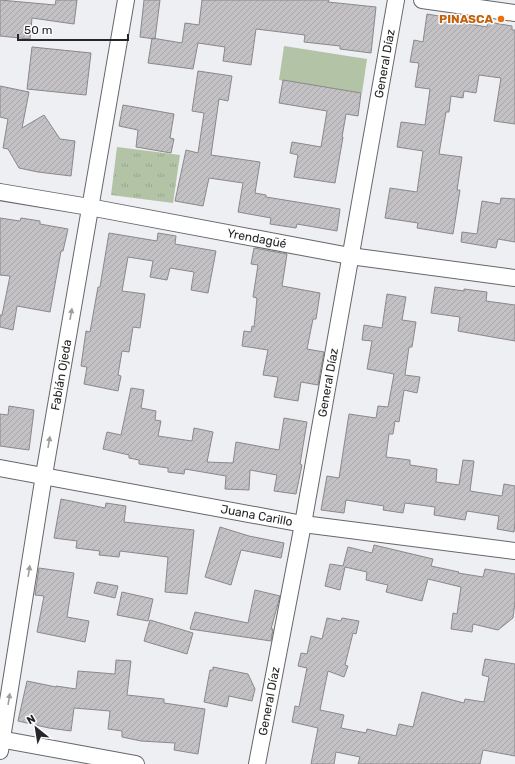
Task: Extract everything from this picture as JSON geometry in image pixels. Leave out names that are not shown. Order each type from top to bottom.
[{"type":"street","name":"Fabián Ojeda","points":[[1,743],[89,207],[126,0]]},
{"type":"street","name":"General Díaz","points":[[257,764],[302,524],[396,0]]},
{"type":"street","points":[[422,0],[515,13]]},
{"type":"street","name":"Yrendagüé","points":[[0,192],[89,207],[350,256],[515,278]]},
{"type":"street","name":"Juana Carillo","points":[[0,468],[302,524],[515,551]]},
{"type":"street","points":[[1,743],[136,764]]},
{"type":"green space","points":[[284,46],[367,59],[362,93],[279,80]]},
{"type":"green space","points":[[117,147],[180,155],[173,203],[111,195]]},
{"type":"building","points":[[0,0],[55,5],[56,0],[77,0],[74,24],[32,18],[30,39],[0,36]]},
{"type":"building","points":[[144,0],[160,0],[155,39],[140,37]]},
{"type":"building","points":[[202,0],[329,0],[328,2],[376,7],[371,53],[340,49],[340,46],[304,42],[305,35],[256,29],[251,65],[223,61],[225,47],[198,43],[193,69],[148,63],[152,38],[182,43],[185,23],[199,25]]},
{"type":"building","points":[[427,14],[463,20],[463,23],[487,27],[488,22],[512,26],[512,30],[515,30],[515,124],[494,121],[501,78],[479,75],[476,93],[464,91],[463,98],[451,96],[449,112],[446,112],[439,154],[462,157],[457,190],[460,190],[453,234],[417,228],[418,223],[385,218],[390,188],[417,192],[423,151],[397,147],[401,122],[425,125],[430,89],[415,87],[419,63],[410,62],[414,40],[423,42]]},
{"type":"building","points":[[32,47],[91,53],[86,95],[27,89]]},
{"type":"building","points":[[198,71],[232,76],[228,101],[219,99],[211,155],[260,162],[255,193],[266,195],[266,197],[340,209],[337,231],[297,224],[296,228],[270,224],[271,218],[238,212],[243,183],[209,178],[203,206],[175,201],[186,150],[198,153],[204,113],[192,111]]},
{"type":"building","points":[[283,80],[361,93],[358,116],[346,114],[335,183],[294,177],[298,155],[290,153],[292,142],[321,147],[327,111],[279,103]]},
{"type":"building","points":[[0,86],[29,92],[22,128],[44,115],[60,139],[75,141],[71,176],[19,168],[8,149],[3,148],[8,119],[0,117]]},
{"type":"building","points":[[123,105],[174,114],[170,138],[174,139],[171,153],[136,147],[138,130],[119,126]]},
{"type":"building","points":[[501,198],[515,199],[515,242],[498,239],[496,248],[461,242],[462,232],[477,234],[482,201],[500,204]]},
{"type":"building","points":[[0,218],[20,221],[21,218],[40,221],[40,224],[68,229],[63,251],[61,251],[50,312],[17,306],[13,330],[0,327],[0,315],[2,315],[10,276],[0,275]]},
{"type":"building","points":[[109,233],[157,241],[158,233],[176,236],[175,244],[216,251],[208,293],[191,290],[194,272],[170,268],[167,280],[150,277],[153,261],[128,257],[122,291],[145,294],[140,328],[133,327],[129,352],[122,351],[118,375],[121,376],[118,391],[84,384],[87,367],[81,366],[86,331],[90,332],[98,287],[100,287]]},
{"type":"building","points":[[254,248],[287,254],[282,286],[320,293],[316,319],[313,319],[307,349],[324,352],[318,385],[301,382],[298,401],[274,397],[278,377],[263,375],[268,350],[242,346],[244,331],[251,332],[252,326],[254,327],[257,298],[253,297],[258,265],[251,264]]},
{"type":"building","points":[[435,287],[464,291],[464,289],[487,292],[486,301],[515,305],[515,341],[458,331],[460,317],[431,313]]},
{"type":"building","points":[[387,294],[406,297],[402,320],[416,322],[412,347],[409,347],[405,375],[420,377],[417,393],[404,390],[399,422],[395,421],[393,434],[389,434],[386,457],[410,460],[410,465],[437,469],[436,482],[459,485],[463,460],[474,461],[470,491],[502,496],[504,484],[515,486],[514,532],[497,529],[499,516],[467,511],[465,520],[434,515],[435,507],[405,503],[403,513],[383,510],[384,506],[346,500],[344,513],[321,510],[327,476],[339,478],[349,414],[376,418],[378,406],[388,407],[394,374],[367,369],[372,341],[362,340],[364,325],[382,328]]},
{"type":"building","points":[[131,388],[144,390],[141,408],[156,411],[155,420],[161,421],[158,436],[192,441],[194,428],[213,432],[207,462],[233,463],[236,442],[279,450],[284,418],[307,422],[300,464],[302,465],[296,494],[274,491],[277,475],[250,470],[249,490],[225,489],[226,476],[185,469],[184,474],[168,472],[168,468],[139,464],[139,460],[129,458],[129,455],[103,449],[107,432],[121,435]]},
{"type":"building","points":[[9,406],[34,410],[29,450],[0,446],[0,414],[8,415]]},
{"type":"building","points":[[61,499],[105,508],[106,503],[126,506],[124,522],[194,530],[187,594],[165,592],[168,557],[120,551],[119,557],[99,555],[100,551],[76,548],[77,541],[54,538]]},
{"type":"building","points":[[220,527],[249,536],[284,543],[281,558],[241,550],[231,585],[205,577]]},
{"type":"building","points":[[374,545],[433,559],[431,566],[459,572],[458,573],[483,577],[485,569],[515,574],[515,602],[513,618],[498,630],[473,624],[472,632],[451,629],[453,613],[457,614],[461,587],[428,579],[422,601],[386,592],[388,585],[366,580],[367,572],[345,567],[340,590],[325,586],[330,564],[343,566],[348,547],[372,553]]},
{"type":"building","points":[[39,568],[74,573],[67,617],[89,621],[85,642],[37,632],[44,596],[35,595]]},
{"type":"building","points":[[97,582],[118,586],[115,598],[94,593]]},
{"type":"building","points":[[255,590],[280,596],[271,629],[273,629],[271,641],[190,629],[195,612],[248,623]]},
{"type":"building","points":[[122,592],[153,599],[148,621],[117,615]]},
{"type":"building","points":[[327,618],[341,621],[342,618],[359,621],[356,634],[353,633],[345,665],[348,666],[344,677],[328,671],[320,710],[344,715],[341,728],[366,733],[367,729],[396,736],[399,724],[413,727],[422,692],[464,703],[465,699],[484,702],[489,677],[482,675],[485,659],[515,664],[515,756],[483,750],[480,764],[358,764],[360,757],[336,752],[334,764],[311,764],[318,728],[292,722],[295,706],[299,707],[307,668],[298,666],[301,653],[307,654],[311,636],[322,639]]},
{"type":"building","points":[[150,620],[193,633],[187,654],[144,641]]},
{"type":"building","points":[[116,660],[131,661],[127,695],[164,699],[164,703],[205,709],[198,754],[174,750],[175,743],[141,741],[122,737],[122,731],[108,729],[110,711],[74,708],[71,731],[18,721],[27,681],[56,687],[76,689],[78,671],[115,674]]},
{"type":"building","points":[[213,667],[248,674],[255,689],[252,701],[229,696],[227,707],[204,702],[210,670],[213,670]]},
{"type":"place","name":"PINASCA","points":[[501,19]]}]
